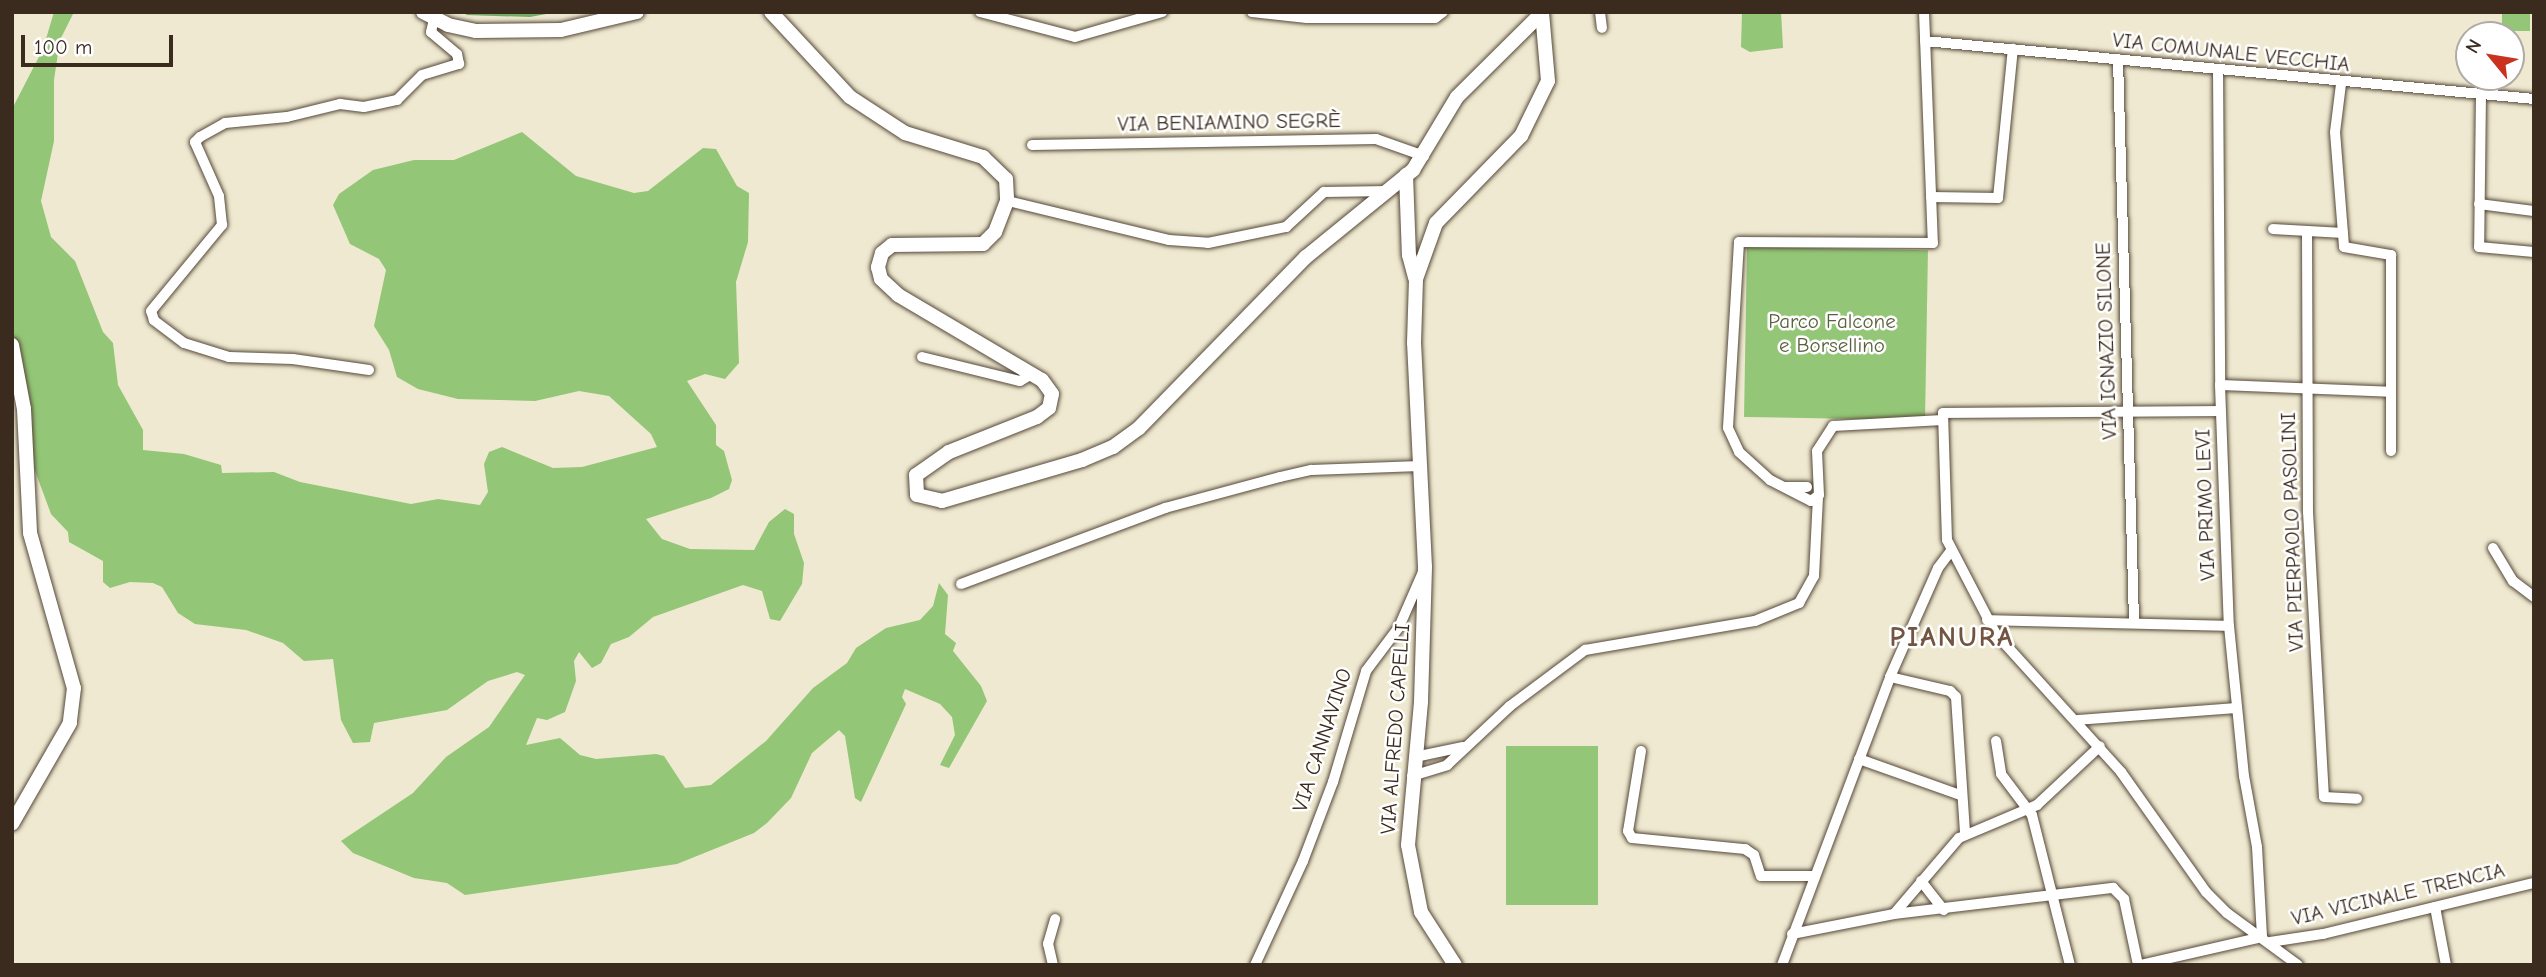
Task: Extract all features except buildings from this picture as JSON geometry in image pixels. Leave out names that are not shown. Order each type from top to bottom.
[{"type":"street","points":[[369,370],[293,359],[229,357],[184,343],[155,320],[151,311],[222,225],[219,196],[195,142],[225,123],[305,114],[340,104],[365,107],[397,100],[422,75],[459,64],[457,54],[431,32],[428,16],[476,31],[561,30],[637,12]]},
{"type":"street","points":[[771,12],[850,97],[905,132],[983,156],[1003,172],[1007,201],[995,232],[983,244],[892,245],[882,253],[877,267],[881,279],[930,318],[1032,374],[1052,394],[1049,408],[929,465],[914,480],[920,498],[942,500],[1113,447],[1219,351],[1315,248],[1406,175],[1423,156],[1457,97],[1539,13]]},
{"type":"street","points":[[980,12],[1075,37],[1162,12]]},
{"type":"street","points":[[1252,12],[1307,18],[1435,18],[1443,12]]},
{"type":"street","points":[[1600,12],[1602,28]]},
{"type":"street","points":[[1812,497],[1777,486],[1739,452],[1729,433],[1735,248],[1743,239],[1933,243],[1924,12]]},
{"type":"street","name":"VIA CANNAVINO","points":[[1416,279],[1436,223],[1521,136],[1548,81],[1539,13]]},
{"type":"street","name":"VIA COMUNALE VECCHIA","points":[[1925,41],[2218,69],[2341,84],[2534,99]]},
{"type":"street","points":[[1931,197],[1998,198],[2013,49]]},
{"type":"street","name":"VIA IGNAZIO SILONE","points":[[2118,59],[2134,622]]},
{"type":"street","name":"VIA PRIMO LEVI","points":[[2218,69],[2220,411],[2230,626],[2235,708],[2257,847],[2266,940]]},
{"type":"street","points":[[2341,84],[2335,132],[2346,250],[2390,254],[2391,451]]},
{"type":"street","points":[[2480,94],[2480,247],[2534,252]]},
{"type":"street","name":"VIA BENIAMINO SEGRÈ","points":[[1032,145],[1376,139],[1423,156]]},
{"type":"street","name":"VIA CANNAVINO","points":[[1255,965],[1313,835],[1345,748],[1366,671],[1403,620],[1425,567],[1416,279],[1409,255],[1406,175]]},
{"type":"street","points":[[1012,202],[1169,240],[1208,243],[1286,227],[1324,191],[1388,191]]},
{"type":"street","points":[[2479,204],[2534,211]]},
{"type":"street","points":[[2273,229],[2343,233]]},
{"type":"street","name":"VIA PIERPAOLO PASOLINI","points":[[2308,231],[2306,390],[2310,565],[2324,797],[2357,799]]},
{"type":"street","points":[[12,345],[24,409],[30,533],[74,688],[70,723],[12,824]]},
{"type":"street","points":[[922,357],[1020,381],[1032,374]]},
{"type":"street","points":[[2220,385],[2391,392]]},
{"type":"street","points":[[1412,776],[1447,765],[1563,664],[1585,650],[1755,621],[1799,603],[1814,576],[1812,497],[1817,450],[1833,426],[1943,416],[2220,411]]},
{"type":"street","points":[[1943,416],[1945,525],[1951,551],[1987,620],[2019,662],[2100,746],[2206,892],[2298,965]]},
{"type":"street","points":[[961,584],[1165,508],[1280,477],[1311,470],[1420,466]]},
{"type":"street","points":[[2493,548],[2513,581],[2534,597]]},
{"type":"street","points":[[1782,965],[1890,677],[1937,571],[1951,551]]},
{"type":"street","name":"VIA ALFREDO CAPELLI","points":[[1425,567],[1408,834],[1415,894],[1432,935],[1455,965]]},
{"type":"street","points":[[1987,620],[2230,626]]},
{"type":"street","points":[[1890,677],[1951,691],[1956,697],[1960,795],[1965,834]]},
{"type":"street","points":[[2077,720],[2235,708]]},
{"type":"street","points":[[1996,741],[1999,771],[2029,808],[2070,965]]},
{"type":"street","points":[[1415,757],[1466,746]]},
{"type":"street","points":[[1894,914],[1965,834],[2029,808],[2100,746]]},
{"type":"street","points":[[1641,751],[1628,831],[1632,838],[1745,849],[1754,855],[1761,876],[1814,876]]},
{"type":"street","points":[[1859,758],[1960,795]]},
{"type":"street","points":[[1921,881],[1944,910]]},
{"type":"street","name":"VIA VICINALE TRENCIA","points":[[2139,965],[2435,907],[2534,883]]},
{"type":"street","points":[[1792,934],[1894,914],[2110,888],[2119,891],[2139,965]]},
{"type":"street","points":[[2435,907],[2446,965]]},
{"type":"street","points":[[1053,965],[1048,944],[1055,919]]},
{"type":"green space","points":[[54,12],[74,12],[60,40],[54,80],[54,141],[41,201],[51,237],[75,261],[103,332],[113,343],[118,385],[143,430],[143,450],[184,454],[221,465],[222,473],[274,472],[300,482],[411,504],[438,499],[480,505],[488,492],[484,464],[489,452],[502,447],[553,468],[582,467],[657,447],[651,434],[609,396],[579,391],[535,401],[458,399],[418,389],[397,377],[389,350],[374,326],[386,270],[379,259],[350,244],[333,205],[339,194],[373,170],[414,160],[454,160],[522,132],[576,176],[634,193],[648,191],[703,148],[716,149],[737,186],[749,193],[748,242],[736,282],[739,363],[725,379],[705,374],[687,381],[716,425],[716,445],[724,451],[732,480],[729,489],[711,498],[646,519],[662,539],[690,549],[754,550],[769,522],[785,509],[794,514],[794,534],[804,563],[802,584],[780,621],[770,619],[762,591],[743,585],[653,617],[629,637],[611,644],[601,663],[592,668],[579,652],[574,661],[576,681],[565,712],[547,720],[537,718],[526,745],[560,738],[580,755],[596,759],[656,754],[664,756],[685,788],[711,785],[766,741],[813,688],[847,663],[856,648],[886,628],[920,620],[933,606],[939,583],[948,595],[945,634],[956,643],[953,651],[981,686],[987,701],[949,768],[940,765],[955,735],[952,717],[940,704],[905,689],[902,697],[906,704],[861,802],[855,798],[845,736],[839,730],[812,753],[791,798],[767,823],[754,833],[677,864],[465,895],[447,883],[414,878],[353,853],[341,841],[413,793],[446,757],[489,727],[525,675],[517,672],[488,681],[447,710],[374,723],[370,742],[353,743],[341,720],[333,659],[304,661],[283,643],[246,630],[195,624],[178,613],[162,587],[153,583],[130,582],[110,588],[103,582],[103,561],[69,542],[68,532],[51,514],[34,468],[28,400],[12,328],[12,109],[43,49]]},
{"type":"green space","points":[[472,12],[557,12],[530,17],[465,15]]},
{"type":"green space","points":[[1742,12],[1781,12],[1783,48],[1750,52],[1741,47]]},
{"type":"green space","points":[[2502,12],[2530,12],[2530,31],[2525,31],[2525,21],[2502,21]]},
{"type":"green space","name":"Parco Falcone e Borsellino","points":[[1747,247],[1928,250],[1925,420],[1744,417]]},
{"type":"green space","points":[[1506,746],[1598,746],[1598,905],[1506,905]]},
{"type":"district","name":"PIANURA","points":[[1952,637]]}]
